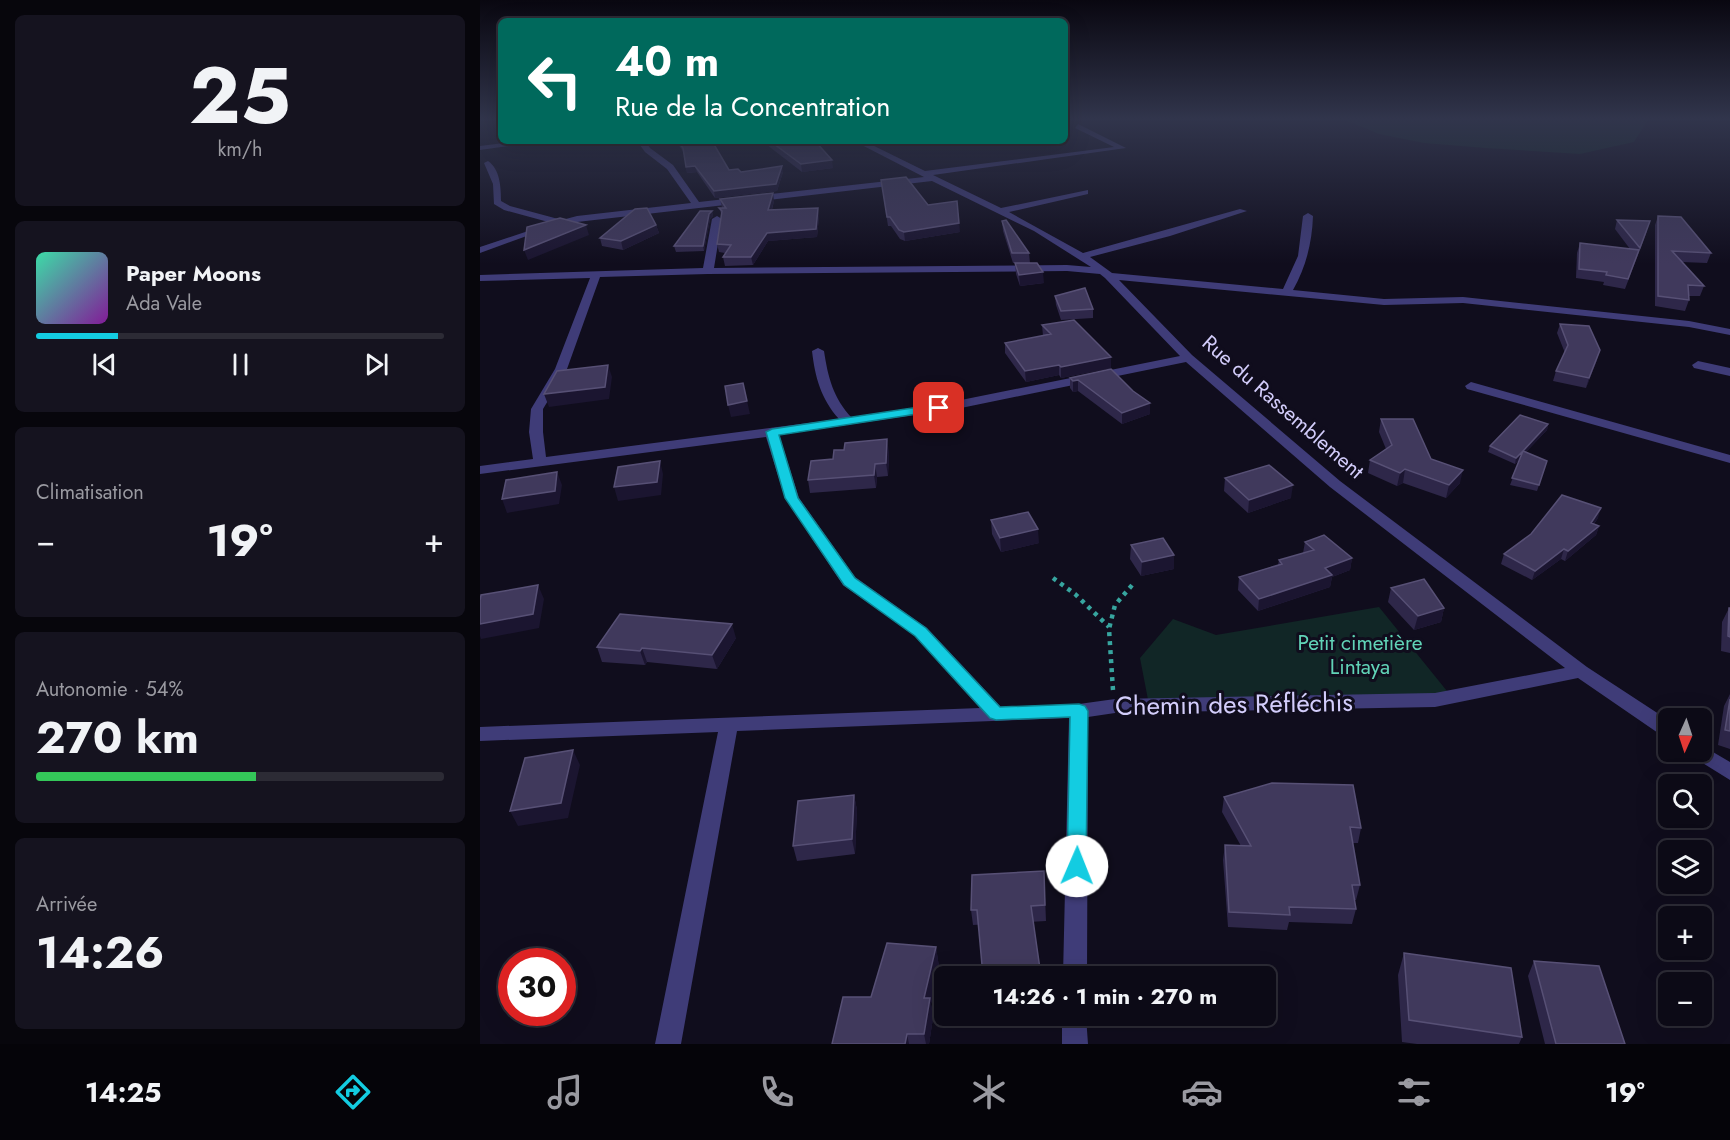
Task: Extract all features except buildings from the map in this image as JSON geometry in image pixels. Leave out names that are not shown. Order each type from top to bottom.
[{"type":"street","points":[[490,167],[497,184],[497,202],[507,208],[562,223]]},
{"type":"street","points":[[669,167],[686,187],[696,205]]},
{"type":"street","name":"Rue du Rassemblement","points":[[912,167],[1037,230],[1082,256],[1105,273],[1188,358],[1335,484],[1581,670],[1658,723]]},
{"type":"street","points":[[480,250],[562,223],[989,167]]},
{"type":"street","points":[[999,211],[1085,192]]},
{"type":"street","points":[[1082,256],[1147,240],[1244,211]]},
{"type":"street","points":[[1286,293],[1298,272],[1304,254],[1308,216]]},
{"type":"street","points":[[708,271],[717,219]]},
{"type":"street","points":[[480,278],[708,271],[1067,268],[1384,302],[1463,300],[1689,324],[1730,332]]},
{"type":"street","points":[[540,462],[536,432],[537,409],[561,369],[596,275]]},
{"type":"street","points":[[818,351],[822,381],[833,407],[849,422]]},
{"type":"street","points":[[480,470],[849,422],[962,404],[1188,358]]},
{"type":"street","points":[[1698,365],[1730,372]]},
{"type":"street","points":[[1472,386],[1730,459]]},
{"type":"street","points":[[772,432],[792,498],[849,581],[921,632],[996,714]]},
{"type":"street","name":"Chemin des Réfléchis","points":[[480,734],[1079,711],[1115,706],[1435,700],[1581,670]]},
{"type":"street","points":[[1075,966],[1079,711]]},
{"type":"street","points":[[668,1044],[671,1018],[729,724]]},
{"type":"street","points":[[1712,760],[1730,772]]},
{"type":"street","points":[[1074,1026],[1075,1044]]},
{"type":"path","points":[[1053,578],[1075,594],[1110,627]]},
{"type":"path","points":[[1115,706],[1109,650],[1110,627],[1115,606],[1133,584]]},
{"type":"green space","name":"Petit cimetière Lintaya","points":[[1379,607],[1451,696],[1149,705],[1140,658],[1173,619],[1216,635]]},
{"type":"route","points":[[939,408],[772,432],[792,498],[849,581],[921,632],[996,714],[1079,711],[1077,866]]}]
